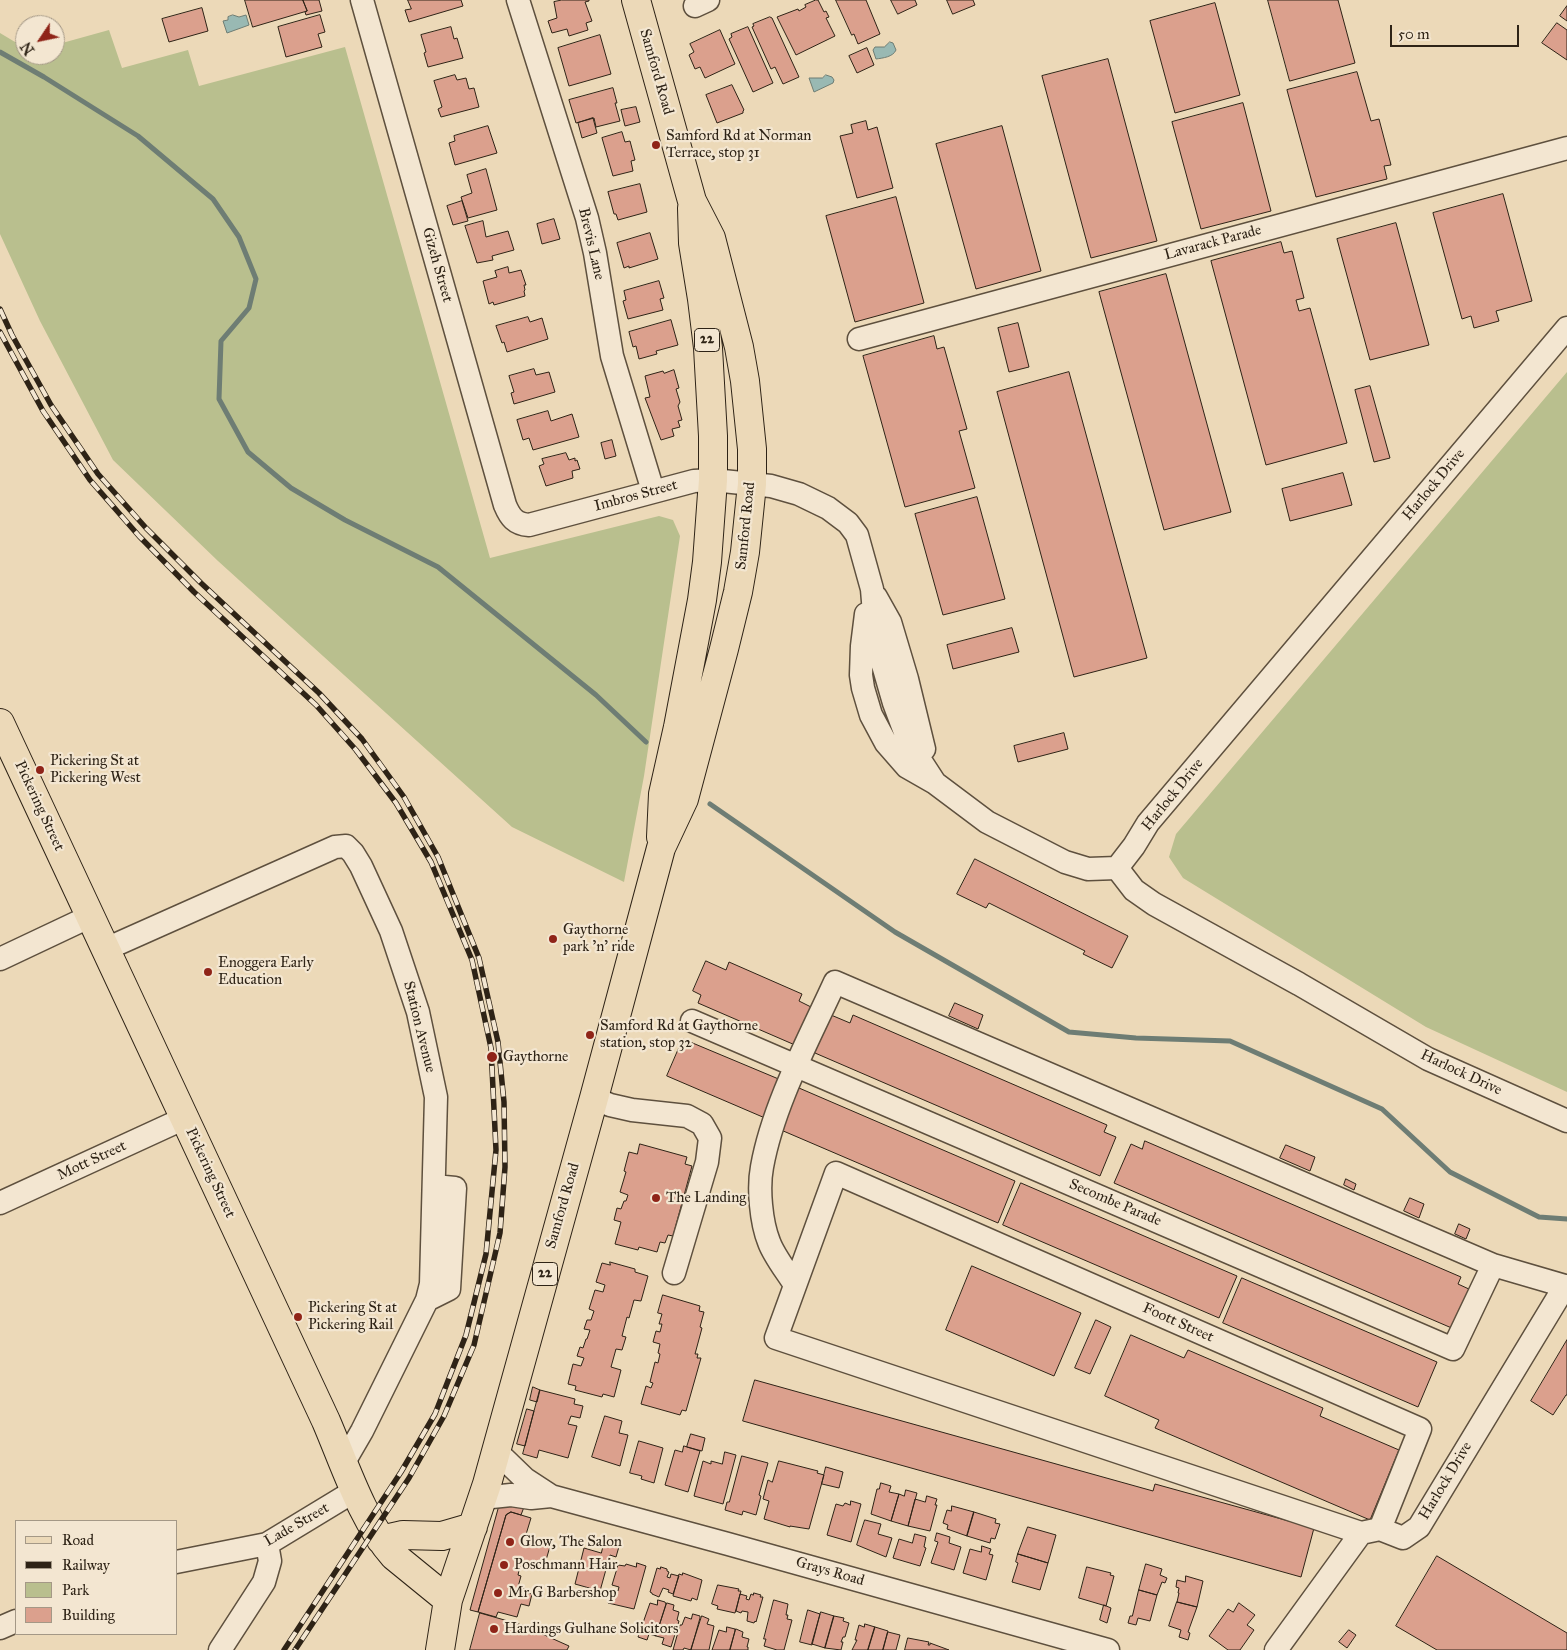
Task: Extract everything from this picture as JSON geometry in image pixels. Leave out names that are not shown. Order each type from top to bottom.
[{"type":"main road","name":"Samford Road","points":[[440,1650],[448,1600],[496,1451],[661,848],[684,799],[722,657],[746,552],[752,484],[752,449],[739,347],[711,238],[692,201],[636,0]]},
{"type":"main road","name":"Samford Road","points":[[661,848],[663,794],[678,727],[702,600],[713,480],[709,358],[693,244],[692,201]]},
{"type":"main road","name":"Pickering Street","points":[[0,724],[381,1540],[394,1556],[448,1600]]},
{"type":"main road","points":[[381,1540],[403,1535],[442,1536],[473,1527]]},
{"type":"street","name":"Gizeh Street","points":[[362,0],[505,505],[510,516],[521,524]]},
{"type":"street","name":"Brevis Lane","points":[[518,0],[587,218],[595,252],[612,356],[653,491]]},
{"type":"street","name":"Lavarack Parade","points":[[859,339],[1567,148]]},
{"type":"street","name":"Harlock Drive","points":[[1567,328],[1148,823],[1118,868],[1134,890],[1154,904],[1299,984],[1428,1059],[1567,1121]]},
{"type":"street","name":"Imbros Street","points":[[521,524],[529,524],[694,481],[713,480],[771,486],[799,494],[842,517],[857,535],[872,589],[890,622],[907,678],[924,748],[936,783]]},
{"type":"street","points":[[872,589],[865,620],[861,675],[863,688],[871,715],[886,743],[907,768],[936,783],[987,822],[1065,862],[1088,868],[1118,868]]},
{"type":"street","name":"Station Avenue","points":[[106,949],[335,847],[346,846],[361,866],[392,931],[418,1012],[436,1097],[431,1284],[427,1300],[362,1431],[344,1462]]},
{"type":"street","points":[[0,958],[91,916]]},
{"type":"street","points":[[1276,1650],[1316,1594],[1370,1531],[776,1338],[795,1285],[769,1243],[761,1208],[761,1169],[768,1140],[796,1066],[835,982],[1493,1265],[1566,1286]]},
{"type":"street","name":"Secombe Parade","points":[[692,1022],[1453,1348],[1493,1265]]},
{"type":"street","points":[[594,1098],[632,1110],[687,1116],[702,1124],[710,1138],[707,1162],[674,1273]]},
{"type":"street","name":"Mott Street","points":[[0,1203],[185,1118]]},
{"type":"street","name":"Foott Street","points":[[795,1285],[836,1173],[1420,1429],[1370,1531]]},
{"type":"street","name":"Harlock Drive","points":[[1370,1531],[1403,1538],[1419,1527],[1566,1286]]},
{"type":"street","name":"Grays Road","points":[[496,1451],[524,1479],[551,1496],[582,1506],[738,1546],[1108,1650]]},
{"type":"street","name":"Lade Street","points":[[178,1562],[267,1544],[356,1490]]},
{"type":"street","name":"Grays Road","points":[[482,1498],[511,1495],[531,1498],[551,1496]]},
{"type":"street","points":[[220,1650],[264,1582],[270,1561],[267,1544]]},
{"type":"street","points":[[0,1628],[15,1621]]},
{"type":"green space","points":[[109,30],[122,68],[188,50],[199,86],[345,47],[490,558],[659,516],[673,520],[680,536],[644,776],[624,882],[512,827],[218,561],[113,460],[40,321],[0,234],[0,33],[15,42],[15,65],[65,65],[65,42]]},
{"type":"green space","points":[[1567,372],[1567,1092],[1426,1027],[1183,878],[1169,857],[1176,834]]},
{"type":"water","points":[[233,15],[239,17],[246,15],[249,25],[227,33],[223,21],[228,20],[228,17]]},
{"type":"water","points":[[890,42],[893,43],[895,52],[888,57],[876,59],[873,50],[875,47],[884,47]]},
{"type":"water","points":[[826,75],[832,77],[833,83],[814,92],[809,78],[822,78]]},
{"type":"building","points":[[245,0],[303,0],[307,11],[253,27]]},
{"type":"building","points":[[303,0],[319,0],[322,11],[306,15],[305,12],[307,11]]},
{"type":"building","points":[[408,0],[461,0],[463,6],[409,22],[405,10],[411,9]]},
{"type":"building","points":[[562,0],[589,0],[585,2],[592,21],[586,23],[588,30],[569,36],[567,29],[552,33],[548,21],[557,18],[554,2]]},
{"type":"building","points":[[818,0],[824,12],[826,11],[829,17],[826,18],[835,36],[796,55],[777,17],[798,9],[799,11],[806,7],[805,5]]},
{"type":"building","points":[[836,0],[866,0],[880,34],[858,44]]},
{"type":"building","points":[[891,0],[915,0],[917,5],[898,14]]},
{"type":"building","points":[[947,0],[973,0],[975,5],[953,14]]},
{"type":"building","points":[[1268,0],[1338,0],[1355,63],[1290,81]]},
{"type":"building","points":[[1215,3],[1240,95],[1175,113],[1150,21]]},
{"type":"building","points":[[1567,6],[1567,21],[1560,16]]},
{"type":"building","points":[[202,8],[208,31],[169,42],[162,19]]},
{"type":"building","points":[[320,15],[325,32],[318,34],[322,47],[286,57],[278,27]]},
{"type":"building","points":[[770,17],[799,77],[783,84],[775,67],[771,69],[752,27],[754,26],[753,24]]},
{"type":"building","points":[[1557,23],[1567,30],[1567,60],[1542,43]]},
{"type":"building","points":[[451,27],[454,39],[457,38],[463,58],[428,67],[421,35]]},
{"type":"building","points":[[748,27],[773,83],[753,92],[729,39],[732,37],[731,34]]},
{"type":"building","points":[[720,30],[735,64],[705,78],[700,67],[695,69],[689,55],[694,52],[690,44]]},
{"type":"building","points":[[600,35],[611,74],[569,86],[558,48]]},
{"type":"building","points":[[867,48],[874,65],[857,73],[849,56]]},
{"type":"building","points":[[1108,59],[1157,241],[1091,258],[1042,76]]},
{"type":"building","points":[[1357,72],[1371,121],[1379,119],[1391,165],[1384,166],[1387,179],[1316,197],[1287,90]]},
{"type":"building","points":[[455,75],[457,80],[466,78],[469,89],[474,88],[479,107],[441,117],[438,109],[442,107],[434,81]]},
{"type":"building","points":[[732,85],[744,110],[743,113],[717,123],[706,95]]},
{"type":"building","points":[[613,88],[620,121],[596,127],[594,118],[576,123],[569,100]]},
{"type":"building","points":[[1243,103],[1271,211],[1201,229],[1172,122]]},
{"type":"building","points":[[636,107],[640,122],[625,126],[621,110]]},
{"type":"building","points":[[593,118],[597,133],[582,138],[578,123]]},
{"type":"building","points":[[866,121],[868,130],[877,127],[893,188],[857,198],[840,136],[853,133],[851,125]]},
{"type":"building","points":[[488,126],[497,153],[455,165],[449,143],[455,141],[454,136]]},
{"type":"building","points":[[1002,126],[1041,271],[976,289],[936,144]]},
{"type":"building","points":[[622,132],[625,142],[630,141],[635,160],[631,161],[633,171],[613,176],[602,138]]},
{"type":"building","points":[[486,169],[497,210],[468,218],[461,197],[472,193],[467,175]]},
{"type":"building","points":[[640,184],[647,212],[618,220],[616,214],[614,214],[608,192]]},
{"type":"building","points":[[1503,194],[1532,301],[1496,311],[1499,321],[1474,328],[1471,316],[1462,319],[1433,213]]},
{"type":"building","points":[[896,197],[924,303],[855,322],[826,216]]},
{"type":"building","points":[[462,201],[468,221],[453,225],[447,206]]},
{"type":"building","points":[[554,219],[560,239],[542,244],[537,224]]},
{"type":"building","points":[[483,221],[486,237],[508,231],[514,250],[492,256],[493,260],[477,263],[465,226]]},
{"type":"building","points":[[1396,223],[1429,345],[1370,360],[1337,239]]},
{"type":"building","points":[[650,233],[658,259],[624,268],[617,243]]},
{"type":"building","points":[[1281,242],[1284,253],[1292,251],[1304,298],[1296,300],[1299,311],[1310,308],[1347,443],[1266,465],[1211,261]]},
{"type":"building","points":[[508,267],[509,273],[521,270],[526,285],[524,285],[525,296],[494,305],[493,302],[489,304],[483,281],[497,277],[495,271]]},
{"type":"building","points":[[1166,274],[1231,512],[1164,530],[1099,292]]},
{"type":"building","points":[[659,281],[664,298],[660,299],[663,310],[628,319],[623,301],[626,300],[624,291]]},
{"type":"building","points":[[528,317],[530,322],[542,318],[548,339],[507,352],[496,326]]},
{"type":"building","points":[[671,320],[678,345],[656,351],[657,354],[639,359],[636,346],[633,347],[629,332]]},
{"type":"building","points":[[1018,323],[1029,367],[1009,372],[998,328]]},
{"type":"building","points":[[934,336],[937,349],[944,347],[967,429],[959,431],[975,488],[905,507],[863,356]]},
{"type":"building","points":[[534,369],[536,375],[549,372],[555,392],[514,404],[511,393],[514,392],[509,376]]},
{"type":"building","points":[[674,370],[679,388],[676,389],[682,420],[678,421],[680,427],[672,429],[674,436],[661,440],[645,398],[650,397],[645,376]]},
{"type":"building","points":[[1069,372],[1147,658],[1074,677],[997,392]]},
{"type":"building","points":[[1370,386],[1390,458],[1374,462],[1355,390]]},
{"type":"building","points":[[548,411],[551,421],[572,414],[579,437],[533,450],[529,438],[523,440],[517,420]]},
{"type":"building","points":[[612,440],[616,456],[605,459],[601,443]]},
{"type":"building","points":[[566,453],[569,460],[575,458],[575,461],[577,460],[580,469],[572,471],[573,478],[546,486],[539,466],[544,464],[542,459]]},
{"type":"building","points":[[1343,473],[1352,505],[1290,521],[1282,489]]},
{"type":"building","points":[[977,497],[1005,599],[943,615],[915,514]]},
{"type":"building","points":[[1012,628],[1019,652],[953,669],[947,645]]},
{"type":"building","points":[[1064,733],[1068,749],[1018,762],[1014,746]]},
{"type":"building","points":[[975,859],[1128,936],[1112,968],[1083,954],[1085,951],[989,903],[986,908],[957,894]]},
{"type":"building","points":[[706,961],[726,970],[729,962],[802,994],[799,1001],[811,1007],[795,1045],[698,1003],[701,995],[693,991]]},
{"type":"building","points":[[955,1003],[983,1015],[978,1029],[949,1016]]},
{"type":"building","points":[[831,1015],[850,1023],[853,1015],[1107,1125],[1104,1132],[1116,1137],[1100,1176],[815,1053]]},
{"type":"building","points":[[683,1039],[781,1080],[765,1118],[667,1076]]},
{"type":"building","points":[[799,1088],[1015,1181],[998,1223],[781,1130]]},
{"type":"building","points":[[1145,1141],[1461,1277],[1458,1284],[1471,1290],[1454,1329],[1114,1183],[1131,1144],[1142,1149]]},
{"type":"building","name":"The Landing","points":[[640,1144],[687,1157],[685,1164],[692,1166],[673,1236],[668,1235],[665,1243],[660,1242],[657,1252],[639,1247],[638,1250],[615,1244],[621,1222],[614,1220],[617,1208],[621,1209],[628,1195],[620,1192],[626,1172],[624,1171],[629,1152],[637,1154]]},
{"type":"building","points":[[1286,1145],[1315,1157],[1310,1171],[1280,1158]]},
{"type":"building","points":[[1346,1179],[1356,1184],[1354,1190],[1344,1185]]},
{"type":"building","points":[[1021,1183],[1237,1276],[1219,1318],[1003,1225]]},
{"type":"building","points":[[1410,1198],[1424,1204],[1419,1218],[1404,1211]]},
{"type":"building","points":[[1459,1224],[1470,1229],[1466,1239],[1455,1234]]},
{"type":"building","points":[[610,1262],[635,1269],[635,1272],[648,1276],[641,1301],[634,1300],[629,1318],[627,1317],[622,1336],[626,1337],[622,1350],[616,1349],[611,1367],[621,1370],[614,1397],[603,1394],[602,1397],[575,1390],[576,1386],[568,1384],[573,1364],[581,1366],[584,1358],[577,1356],[580,1347],[583,1348],[590,1330],[584,1329],[587,1320],[591,1320],[594,1311],[589,1309],[595,1290],[603,1292],[605,1285],[596,1282],[602,1263],[610,1265]]},
{"type":"building","points":[[972,1266],[1081,1313],[1054,1376],[946,1330]]},
{"type":"building","points":[[1242,1278],[1437,1362],[1418,1407],[1223,1323]]},
{"type":"building","points":[[663,1295],[700,1306],[699,1311],[704,1312],[695,1354],[698,1354],[697,1358],[701,1358],[686,1411],[682,1410],[680,1415],[641,1404],[646,1386],[651,1388],[653,1383],[650,1382],[655,1362],[658,1363],[660,1354],[658,1353],[660,1344],[653,1342],[656,1331],[660,1332],[662,1324],[659,1324],[662,1314],[658,1313]]},
{"type":"building","points":[[1096,1320],[1111,1327],[1090,1374],[1075,1368]]},
{"type":"building","points":[[1131,1335],[1184,1358],[1188,1350],[1323,1408],[1320,1416],[1399,1450],[1370,1520],[1155,1428],[1159,1420],[1105,1396]]},
{"type":"building","points":[[1567,1340],[1567,1395],[1553,1415],[1531,1401]]},
{"type":"building","points":[[755,1380],[1153,1491],[1155,1484],[1314,1528],[1301,1577],[743,1421]]},
{"type":"building","points":[[533,1387],[540,1390],[537,1402],[530,1400]]},
{"type":"building","points":[[540,1390],[575,1399],[574,1404],[583,1406],[580,1418],[571,1416],[568,1424],[577,1426],[568,1458],[539,1450],[537,1458],[523,1454]]},
{"type":"building","points":[[527,1409],[534,1411],[525,1446],[517,1444]]},
{"type":"building","points":[[605,1416],[622,1421],[619,1433],[628,1435],[620,1466],[592,1457]]},
{"type":"building","points":[[691,1434],[705,1438],[702,1451],[687,1447]]},
{"type":"building","points":[[639,1441],[663,1448],[654,1483],[641,1479],[642,1476],[630,1473]]},
{"type":"building","points":[[684,1446],[700,1451],[688,1492],[665,1485],[675,1450],[682,1452]]},
{"type":"building","points":[[725,1452],[736,1455],[723,1504],[694,1496],[703,1461],[711,1464],[711,1461],[722,1464]]},
{"type":"building","points":[[742,1456],[768,1463],[759,1495],[761,1496],[756,1515],[743,1511],[742,1515],[725,1510]]},
{"type":"building","points":[[779,1461],[818,1471],[817,1473],[824,1475],[809,1529],[790,1527],[764,1519],[769,1501],[763,1499],[768,1480],[772,1482]]},
{"type":"building","points":[[826,1467],[843,1472],[839,1488],[822,1484]]},
{"type":"building","points":[[881,1483],[891,1486],[889,1492],[899,1494],[891,1521],[871,1514],[877,1489],[879,1489]]},
{"type":"building","points":[[906,1490],[917,1493],[908,1526],[891,1521],[899,1494],[904,1496]]},
{"type":"building","points":[[927,1496],[937,1499],[930,1531],[908,1526],[915,1499],[925,1502]]},
{"type":"building","points":[[851,1501],[861,1504],[851,1542],[827,1535],[836,1504],[843,1506],[845,1503],[850,1505]]},
{"type":"building","points":[[509,1502],[524,1507],[521,1515],[511,1512],[506,1515],[478,1612],[470,1610],[498,1509]]},
{"type":"building","points":[[952,1506],[974,1512],[967,1536],[947,1529],[948,1525],[943,1523],[947,1510],[951,1511]]},
{"type":"building","points":[[511,1512],[531,1518],[524,1541],[534,1544],[535,1538],[551,1543],[544,1567],[530,1563],[527,1563],[525,1568],[520,1566],[518,1575],[521,1576],[518,1587],[525,1589],[524,1592],[532,1594],[529,1606],[521,1604],[517,1617],[498,1612],[496,1617],[478,1612],[506,1515]]},
{"type":"building","points":[[974,1512],[996,1519],[995,1523],[1000,1524],[995,1539],[991,1538],[990,1543],[967,1536]]},
{"type":"building","points":[[865,1520],[881,1524],[878,1534],[892,1538],[886,1557],[857,1545]]},
{"type":"building","points":[[1028,1527],[1056,1535],[1048,1563],[1018,1554]]},
{"type":"building","points":[[937,1533],[950,1537],[949,1543],[961,1547],[954,1570],[931,1563],[938,1542],[935,1541]]},
{"type":"building","points":[[915,1534],[926,1537],[924,1547],[926,1548],[920,1566],[893,1558],[899,1539],[912,1543]]},
{"type":"building","points":[[605,1539],[620,1543],[616,1557],[610,1555],[600,1591],[575,1584],[584,1548],[601,1553]]},
{"type":"building","points":[[982,1546],[991,1549],[989,1554],[993,1555],[986,1580],[963,1573],[970,1549],[981,1552]]},
{"type":"building","points":[[1018,1554],[1048,1563],[1040,1590],[1012,1582],[1018,1563],[1016,1562]]},
{"type":"building","points":[[1437,1556],[1567,1633],[1567,1650],[1437,1650],[1396,1626]]},
{"type":"building","points":[[637,1563],[646,1566],[634,1609],[608,1603],[612,1589],[618,1591],[619,1587],[612,1585],[618,1565],[625,1566],[626,1564],[636,1567]]},
{"type":"building","points":[[1146,1564],[1162,1569],[1160,1575],[1167,1578],[1165,1583],[1162,1582],[1157,1595],[1139,1590]]},
{"type":"building","points":[[661,1567],[669,1572],[667,1577],[670,1578],[671,1574],[679,1576],[673,1594],[663,1588],[659,1597],[650,1592],[657,1568],[660,1569]]},
{"type":"building","points":[[1087,1567],[1111,1573],[1110,1575],[1114,1576],[1106,1606],[1079,1598]]},
{"type":"building","points":[[683,1573],[702,1580],[697,1600],[692,1598],[691,1601],[673,1596],[679,1574],[682,1575]]},
{"type":"building","points":[[1186,1576],[1203,1581],[1197,1607],[1177,1602],[1179,1588],[1176,1587],[1177,1580],[1185,1582]]},
{"type":"building","points":[[718,1585],[741,1591],[735,1613],[717,1609],[718,1606],[712,1604]]},
{"type":"building","points":[[1139,1590],[1157,1595],[1150,1621],[1138,1618],[1136,1625],[1128,1623],[1130,1616],[1132,1616]]},
{"type":"building","points":[[754,1593],[763,1597],[756,1622],[754,1623],[747,1621],[748,1612],[742,1611],[741,1613],[736,1611],[740,1594],[747,1596],[746,1599],[749,1600],[751,1594],[753,1595]]},
{"type":"building","points":[[658,1600],[666,1604],[656,1636],[649,1634],[647,1640],[638,1637],[650,1603],[657,1605]]},
{"type":"building","points":[[774,1600],[788,1604],[787,1619],[792,1620],[784,1650],[764,1646]]},
{"type":"building","points":[[1177,1602],[1197,1607],[1188,1632],[1190,1633],[1188,1640],[1179,1637],[1181,1630],[1169,1626]]},
{"type":"building","points":[[667,1603],[674,1605],[673,1610],[679,1612],[677,1620],[679,1621],[671,1647],[662,1644],[664,1638],[656,1636]]},
{"type":"building","points":[[1239,1603],[1255,1615],[1247,1625],[1254,1630],[1240,1650],[1228,1650],[1209,1636],[1228,1609],[1233,1612]]},
{"type":"building","points":[[1104,1605],[1111,1608],[1107,1623],[1100,1620]]},
{"type":"building","points":[[808,1610],[820,1614],[812,1645],[800,1642]]},
{"type":"building","points":[[821,1612],[834,1616],[825,1648],[812,1644]]},
{"type":"building","points":[[480,1613],[522,1625],[569,1646],[567,1650],[470,1650]]},
{"type":"building","points":[[693,1614],[700,1616],[700,1618],[691,1650],[684,1648],[683,1650],[673,1650],[680,1625],[682,1625],[685,1617],[691,1619]]},
{"type":"building","points":[[702,1616],[709,1619],[707,1624],[714,1626],[709,1650],[691,1650]]},
{"type":"building","points":[[834,1616],[844,1618],[843,1621],[849,1623],[845,1637],[843,1637],[841,1642],[843,1642],[841,1650],[825,1648]]},
{"type":"building","points":[[865,1624],[875,1627],[868,1650],[852,1650],[857,1640],[855,1640],[859,1625],[864,1627]]},
{"type":"building","points":[[727,1627],[735,1629],[730,1650],[712,1650],[719,1630],[726,1632]]},
{"type":"building","points":[[875,1627],[888,1631],[883,1650],[868,1650]]},
{"type":"building","points":[[736,1629],[743,1632],[742,1637],[749,1639],[748,1650],[730,1650]]},
{"type":"building","points":[[1349,1630],[1356,1635],[1347,1648],[1339,1642]]},
{"type":"building","points":[[888,1632],[900,1635],[896,1650],[883,1650]]},
{"type":"building","points":[[908,1638],[929,1642],[928,1645],[930,1643],[949,1650],[905,1650]]},
{"type":"waterway","points":[[0,52],[44,77],[138,136],[213,199],[239,237],[256,279],[249,308],[221,341],[219,399],[248,452],[291,488],[345,520],[438,567],[596,695],[646,742]]},
{"type":"waterway","points":[[710,804],[895,932],[1069,1032],[1136,1038],[1230,1041],[1382,1109],[1450,1172],[1539,1217],[1567,1219]]},
{"type":"railway","points":[[0,309],[12,335],[51,405],[98,474],[146,528],[201,583],[319,693],[362,739],[404,797],[438,857],[479,958],[498,1042],[504,1102],[505,1167],[500,1233],[474,1345],[444,1416],[409,1478],[295,1650]]},
{"type":"railway","points":[[0,332],[43,411],[90,480],[139,536],[194,592],[316,705],[356,750],[396,803],[431,862],[472,960],[491,1048],[496,1150],[486,1254],[466,1335],[435,1414],[401,1472],[284,1650]]},
{"type":"place","name":"Samford Rd at Norman Terrace, stop 31","points":[[656,145]]},
{"type":"place","name":"Pickering St at Pickering West","points":[[40,770]]},
{"type":"place","name":"Gaythorne park 'n' ride","points":[[553,939]]},
{"type":"place","name":"Enoggera Early Education","points":[[208,972]]},
{"type":"place","name":"Samford Rd at Gaythorne station, stop 32","points":[[590,1035]]},
{"type":"place","name":"Gaythorne","points":[[492,1057]]},
{"type":"place","name":"The Landing","points":[[656,1198]]},
{"type":"place","name":"Pickering St at Pickering Rail","points":[[298,1317]]},
{"type":"place","name":"Glow, The Salon","points":[[510,1542]]},
{"type":"place","name":"Poschmann Hair","points":[[504,1565]]},
{"type":"place","name":"Mr G Barbershop","points":[[498,1593]]},
{"type":"place","name":"Hardings Gulhane Solicitors","points":[[494,1629]]}]
